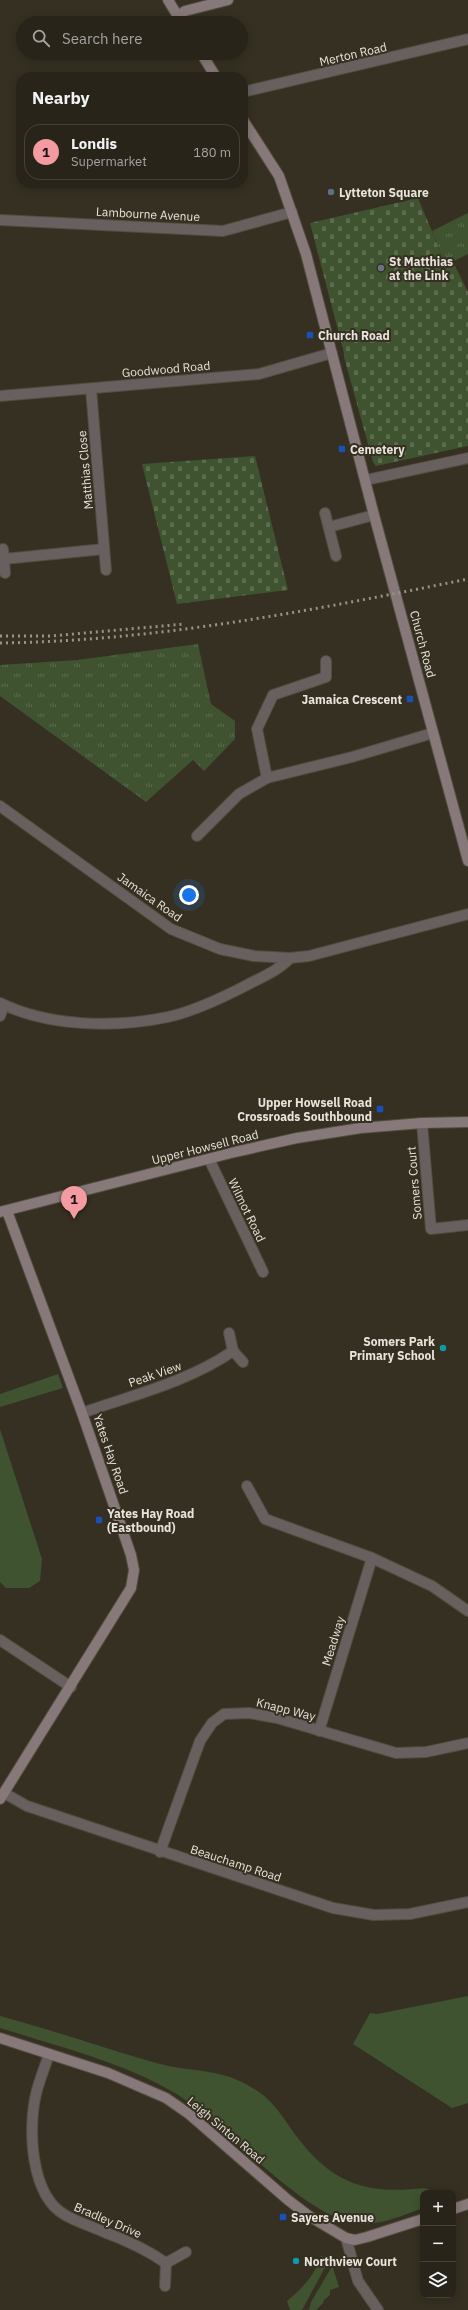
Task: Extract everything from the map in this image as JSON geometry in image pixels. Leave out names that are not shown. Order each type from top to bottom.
[{"type":"street","points":[[168,0],[178,16]]},
{"type":"street","points":[[182,16],[185,11],[228,0]]},
{"type":"street","name":"Merton Road","points":[[248,91],[468,39]]},
{"type":"street","points":[[205,60],[213,72]]},
{"type":"street","name":"Church Road","points":[[248,128],[279,176],[306,254],[374,515],[468,861]]},
{"type":"street","name":"Lambourne Avenue","points":[[0,220],[223,231],[292,212]]},
{"type":"street","name":"Goodwood Road","points":[[0,396],[259,374],[332,353]]},
{"type":"street","name":"Matthias Close","points":[[91,389],[106,570]]},
{"type":"street","points":[[366,480],[468,458]]},
{"type":"street","points":[[325,513],[336,556]]},
{"type":"street","points":[[329,527],[374,515]]},
{"type":"street","points":[[5,573],[4,554],[104,548]]},
{"type":"street","points":[[267,778],[257,729],[260,718],[273,695],[326,677],[326,661]]},
{"type":"street","points":[[197,836],[239,794],[267,778],[352,757],[433,733]]},
{"type":"street","name":"Jamaica Road","points":[[0,806],[171,929],[220,949],[254,956],[290,958],[309,956],[468,914]]},
{"type":"street","points":[[0,1016],[2,1004],[48,1018],[74,1021],[119,1023],[144,1021],[169,1016],[221,998],[282,967],[290,958]]},
{"type":"street","name":"Upper Howsell Road","points":[[3,1211],[297,1138],[361,1128],[422,1123],[468,1122]]},
{"type":"street","name":"Somers Court","points":[[422,1123],[431,1229],[468,1226]]},
{"type":"street","name":"Wilmot Road","points":[[209,1159],[263,1272]]},
{"type":"street","name":"Yates Hay Road","points":[[2,1796],[131,1588],[134,1570],[131,1555],[82,1413],[3,1211]]},
{"type":"street","points":[[229,1333],[233,1351],[243,1362]]},
{"type":"street","name":"Peak View","points":[[82,1413],[190,1375],[213,1365],[233,1351]]},
{"type":"street","points":[[247,1486],[265,1519],[372,1558],[432,1586],[468,1612]]},
{"type":"street","name":"Meadway","points":[[319,1731],[372,1558]]},
{"type":"street","points":[[0,1640],[71,1687]]},
{"type":"street","name":"Knapp Way","points":[[160,1852],[200,1741],[212,1723],[224,1714],[249,1713],[277,1718],[396,1753],[426,1752],[468,1743]]},
{"type":"street","name":"Beauchamp Road","points":[[2,1796],[160,1852],[333,1908],[374,1915],[410,1914],[468,1902]]},
{"type":"street","name":"Leigh Sinton Road","points":[[0,2038],[108,2073],[166,2098],[189,2114],[288,2200],[309,2216],[346,2238]]},
{"type":"street","name":"Bradley Drive","points":[[50,2054],[36,2094],[32,2145],[36,2166],[46,2196],[63,2214],[127,2241],[166,2263]]},
{"type":"street","points":[[456,2208],[468,2204]]},
{"type":"street","points":[[378,2310],[358,2281],[346,2238],[355,2240],[420,2220]]},
{"type":"street","points":[[165,2286],[166,2263],[186,2252]]},
{"type":"green space","points":[[418,198],[446,265],[453,262],[468,292],[468,446],[376,466],[373,462],[344,357],[310,223]]},
{"type":"green space","points":[[468,213],[468,254],[446,265],[432,231]]},
{"type":"green space","points":[[255,456],[288,590],[177,604],[142,464]]},
{"type":"green space","points":[[198,644],[211,704],[235,721],[235,739],[204,771],[193,760],[146,802],[0,696],[0,665],[77,660]]},
{"type":"green space","points":[[58,1374],[63,1388],[0,1407],[0,1394]]},
{"type":"green space","points":[[0,1429],[42,1559],[40,1581],[29,1588],[6,1588],[0,1582]]},
{"type":"green space","points":[[468,1996],[468,2103],[452,2108],[353,2044],[370,2013],[377,2014]]},
{"type":"green space","points":[[0,2016],[156,2063],[221,2074],[233,2078],[264,2096],[321,2164],[350,2182],[366,2187],[384,2189],[403,2190],[424,2188],[430,2190],[420,2190],[420,2209],[402,2216],[372,2224],[343,2220],[319,2208],[293,2191],[194,2106],[173,2092],[153,2081],[111,2063],[0,2028]]},
{"type":"green space","points":[[321,2256],[327,2258],[328,2262],[302,2310],[290,2310],[287,2301],[307,2281],[315,2270]]},
{"type":"green space","points":[[331,2268],[333,2268],[339,2287],[330,2290],[330,2295],[316,2310],[309,2310],[311,2302]]},
{"type":"railway","points":[[0,643],[118,637],[236,622],[352,602],[468,579]]},
{"type":"railway","points":[[0,636],[51,636],[185,624]]},
{"type":"place","name":"Lytteton Square","points":[[331,192]]},
{"type":"place","name":"St Matthias at the Link","points":[[381,268]]},
{"type":"place","name":"Church Road","points":[[310,335]]},
{"type":"place","name":"Cemetery","points":[[342,449]]},
{"type":"place","name":"Jamaica Crescent","points":[[410,699]]},
{"type":"place","name":"Upper Howsell Road Crossroads Southbound","points":[[380,1109]]},
{"type":"place","name":"Londis","points":[[74,1219]]},
{"type":"place","name":"Somers Park Primary School","points":[[443,1348]]},
{"type":"place","name":"Yates Hay Road (Eastbound)","points":[[99,1520]]},
{"type":"place","name":"Sayers Avenue","points":[[283,2217]]},
{"type":"place","name":"Northview Court","points":[[296,2261]]}]
